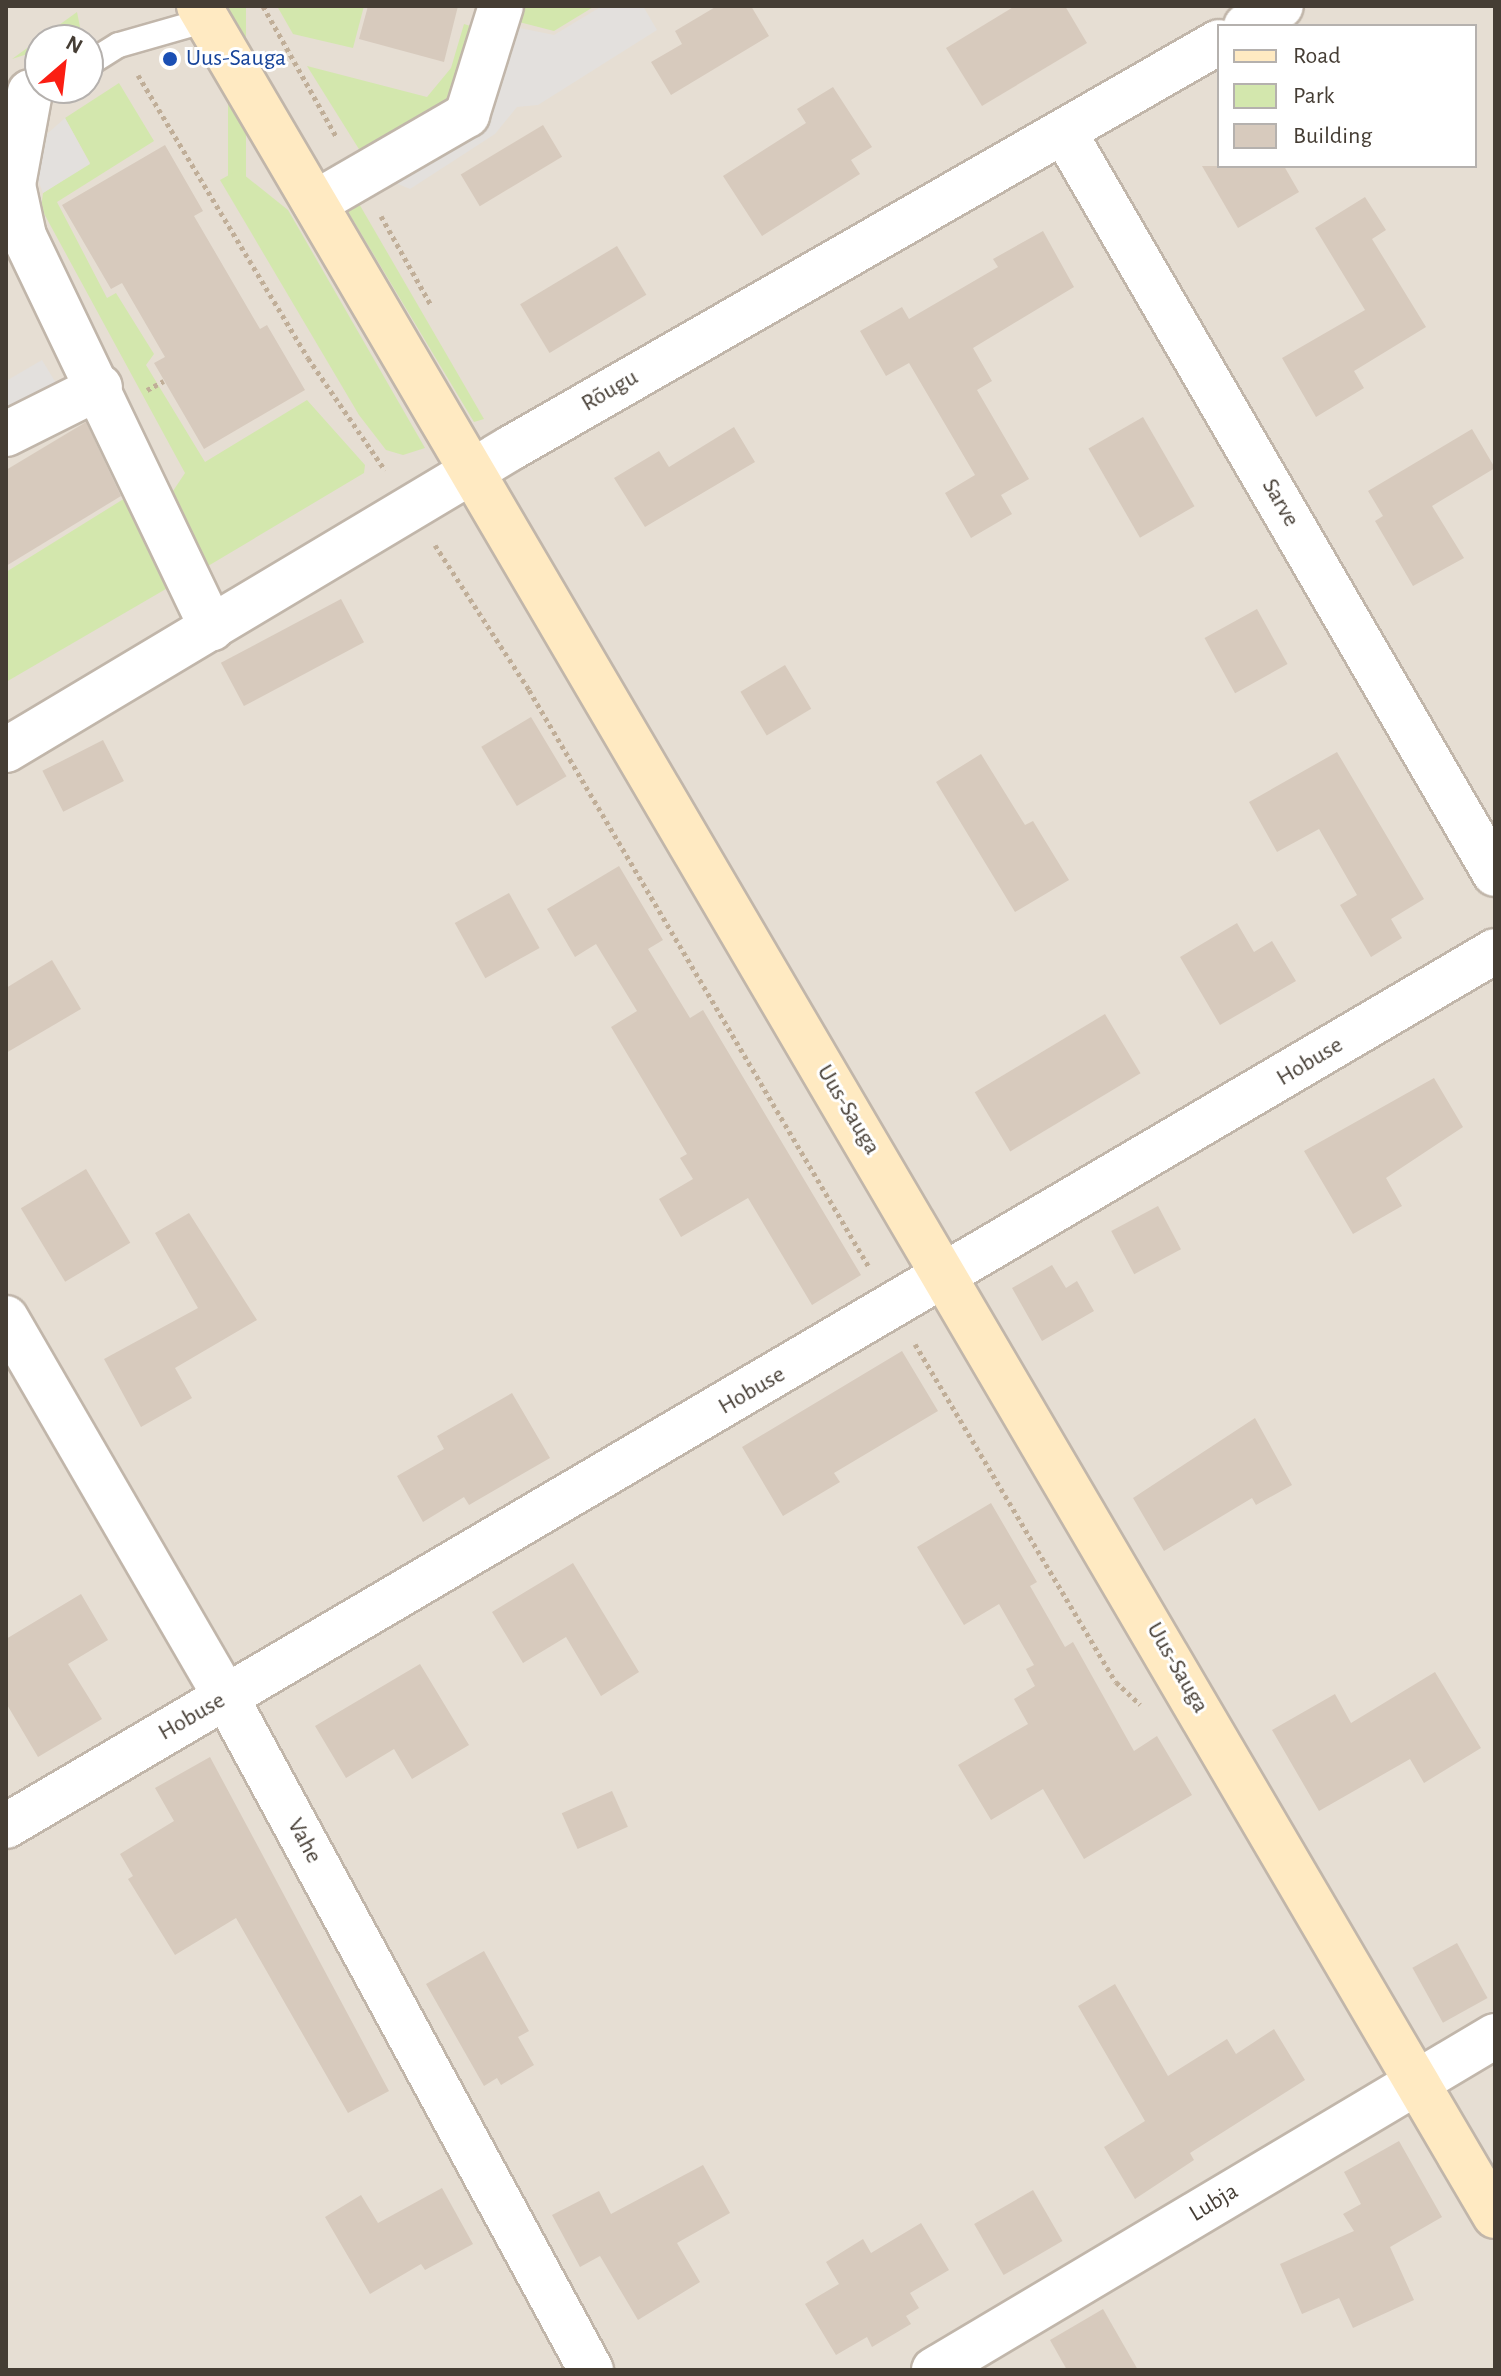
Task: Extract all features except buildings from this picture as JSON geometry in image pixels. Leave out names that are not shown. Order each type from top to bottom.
[{"type":"street","points":[[315,203],[467,115],[501,6]]},
{"type":"street","points":[[1250,24],[1281,6]]},
{"type":"street","name":"Uus-Sauga","points":[[203,13],[469,474],[948,1277],[1495,2216]]},
{"type":"street","name":"Rõugu","points":[[6,750],[469,474],[1217,43]]},
{"type":"street","points":[[24,94],[13,185],[24,236],[100,387],[212,628]]},
{"type":"street","name":"Sarve","points":[[1064,132],[1495,874]]},
{"type":"street","points":[[6,434],[100,387]]},
{"type":"street","name":"Hobuse","points":[[6,1826],[894,1309],[1495,951]]},
{"type":"street","name":"Vahe","points":[[6,1318],[226,1697],[591,2370]]},
{"type":"street","name":"Lubja","points":[[934,2370],[1495,2036]]},
{"type":"lane","points":[[104,54],[119,45],[203,13]]},
{"type":"path","points":[[119,45],[308,358],[411,508],[529,690],[1116,1682],[1145,1709]]},
{"type":"shaded area","points":[[6,6],[1495,6],[1495,2370],[6,2370]]},
{"type":"shaded area","points":[[602,6],[643,6],[657,30],[538,105],[517,107],[495,134],[410,189],[386,179],[515,27],[554,35]]},
{"type":"shaded area","points":[[65,118],[90,164],[43,193],[36,175],[39,141]]},
{"type":"shaded area","points":[[42,360],[56,383],[6,412],[6,381]]},
{"type":"green space","points":[[228,6],[246,6],[246,192],[228,192]]},
{"type":"green space","points":[[277,6],[364,6],[353,48],[293,34]]},
{"type":"green space","points":[[523,6],[595,6],[554,31],[519,22]]},
{"type":"green space","points":[[77,12],[79,24],[60,24]]},
{"type":"green space","points":[[464,24],[480,29],[452,105],[362,154],[307,66],[427,97],[451,68]]},
{"type":"green space","points":[[119,83],[154,141],[57,202],[107,298],[116,293],[154,354],[146,365],[205,462],[307,400],[365,465],[364,473],[203,569],[169,497],[185,473],[41,208],[43,193],[90,163],[65,118],[87,104],[104,104],[104,93]]},
{"type":"green space","points":[[238,170],[288,210],[425,448],[403,455],[386,450],[359,415],[220,180]]},
{"type":"green space","points":[[358,202],[484,419],[474,422],[347,210]]},
{"type":"green space","points":[[130,495],[171,586],[6,682],[6,572]]},
{"type":"place","name":"Uus-Sauga","points":[[170,59]]}]
